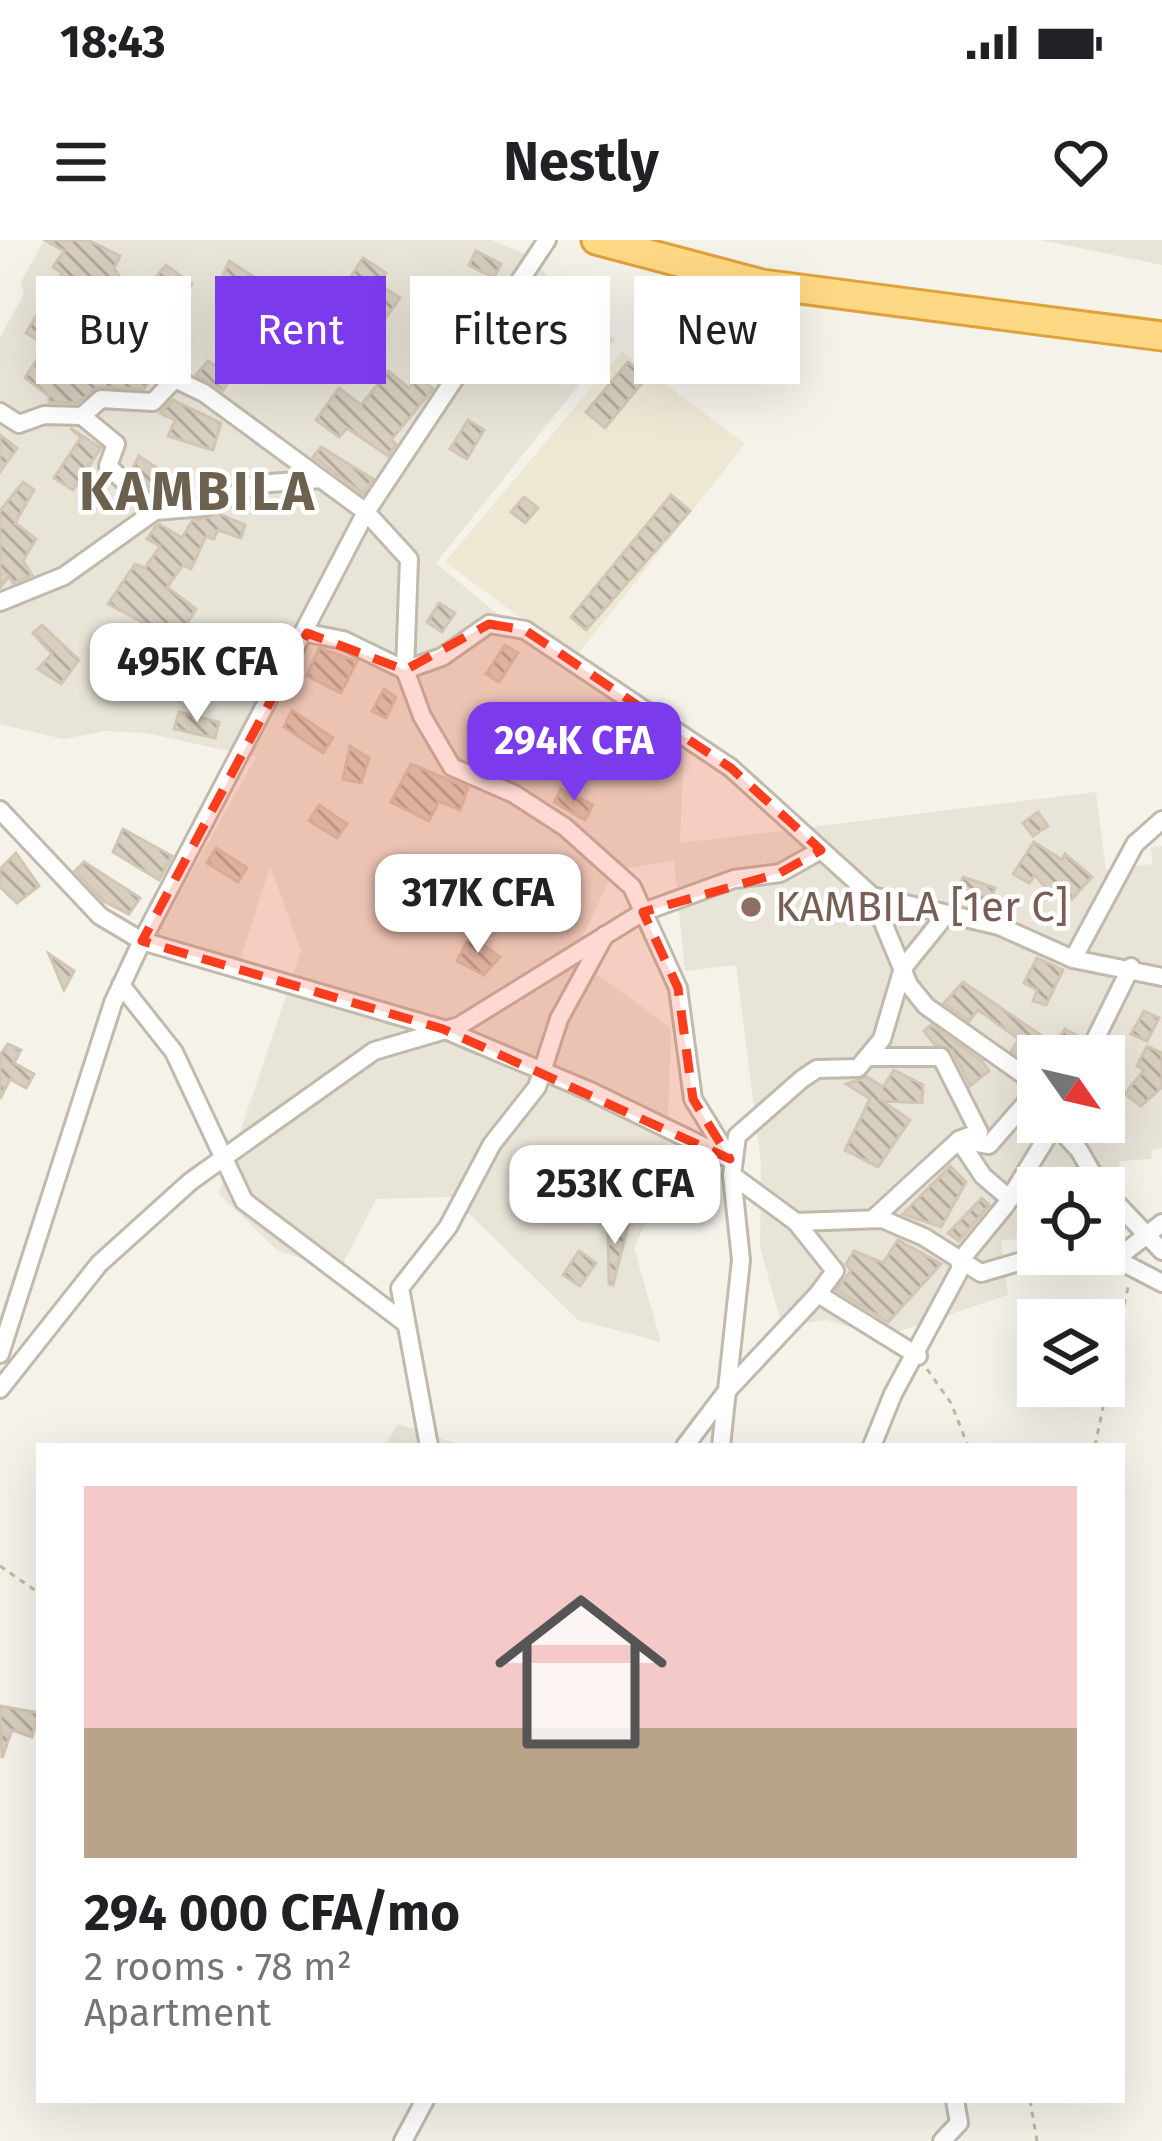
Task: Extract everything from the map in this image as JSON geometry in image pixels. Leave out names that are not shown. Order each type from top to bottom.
[{"type":"highway","points":[[596,240],[762,284],[1162,336]]},
{"type":"street","points":[[0,1354],[121,985],[142,941],[307,633],[366,512],[548,240]]},
{"type":"street","points":[[82,416],[101,399],[153,402],[175,379],[205,393],[324,479],[366,512],[409,559],[405,670],[422,716],[452,766],[514,794],[565,827],[632,887],[678,988],[693,1099],[731,1167]]},
{"type":"street","points":[[0,412],[19,424],[44,415],[82,416],[116,444],[109,466],[155,511]]},
{"type":"street","points":[[0,602],[64,576],[155,511],[205,507],[258,484],[324,479]]},
{"type":"street","points":[[307,633],[343,640],[405,670],[442,657],[489,623],[525,630],[730,767],[872,896],[903,968],[926,1006],[1017,1072]]},
{"type":"street","points":[[0,810],[100,916],[142,941],[442,1029],[542,1071],[731,1167],[796,1222],[835,1271],[726,1392],[687,1443]]},
{"type":"street","points":[[1073,958],[1135,844],[1162,820]]},
{"type":"street","points":[[0,1389],[99,1264],[223,1159],[374,1051],[459,1026],[643,911],[734,879],[780,874],[821,850]]},
{"type":"street","points":[[872,896],[999,926],[1073,958],[1162,976]]},
{"type":"street","points":[[721,1443],[740,1259],[731,1167],[737,1136],[817,1069],[858,1068],[882,1039],[903,968],[945,916]]},
{"type":"street","points":[[428,1443],[400,1288],[448,1227],[492,1144],[537,1087],[559,1018],[605,934]]},
{"type":"street","points":[[1097,1035],[1131,967]]},
{"type":"street","points":[[121,985],[174,1052],[244,1201],[404,1322]]},
{"type":"street","points":[[868,1057],[941,1057],[979,1132],[959,1140],[873,1219]]},
{"type":"street","points":[[959,1140],[989,1145],[1017,1112]]},
{"type":"street","points":[[959,1140],[983,1176],[1010,1199]]},
{"type":"street","points":[[873,1443],[893,1394],[918,1356],[961,1263],[1010,1199],[1042,1143]]},
{"type":"street","points":[[1125,1205],[1156,1228],[1162,1251]]},
{"type":"street","points":[[796,1222],[873,1219],[924,1237],[981,1274],[1017,1263]]},
{"type":"street","points":[[1125,1262],[1156,1228]]},
{"type":"street","points":[[1125,1264],[1162,1283]]},
{"type":"street","points":[[818,1294],[918,1356]]},
{"type":"street","points":[[403,2141],[423,2103]]},
{"type":"street","points":[[942,2141],[959,2123],[956,2103]]},
{"type":"path","points":[[1095,1443],[1122,1275]]},
{"type":"path","points":[[918,1356],[951,1402],[967,1443]]},
{"type":"path","points":[[0,1566],[36,1591]]},
{"type":"path","points":[[1030,2103],[1036,2141]]},
{"type":"highlighted area","points":[[489,624],[525,630],[731,768],[821,850],[780,873],[643,912],[678,988],[693,1099],[730,1159],[443,1029],[142,941],[307,633],[405,670]]},
{"type":"shaded area","points":[[44,240],[492,240],[525,254],[548,276],[410,276],[410,384],[580,384],[436,563],[564,669],[684,742],[680,843],[1096,792],[1106,870],[1152,864],[1151,847],[1162,846],[1162,1148],[1151,1151],[1152,1159],[1119,1161],[1120,1167],[1017,1167],[1017,1239],[1001,1241],[1008,1295],[881,1337],[827,1320],[782,1326],[760,1247],[761,1163],[736,965],[685,971],[674,861],[614,870],[573,957],[671,1028],[666,1180],[634,1248],[661,1342],[578,1320],[452,1197],[376,1199],[340,1270],[278,1251],[219,1194],[301,951],[270,866],[237,970],[152,942],[256,757],[146,733],[105,731],[63,739],[0,724],[0,337],[24,294],[21,282]]},
{"type":"shaded area","points":[[1040,240],[1162,240],[1162,265]]},
{"type":"shaded area","points":[[622,351],[634,360],[634,384],[666,384],[745,444],[575,658],[445,562],[594,384],[610,384],[610,365]]},
{"type":"shaded area","points":[[398,1424],[453,1443],[387,1443]]},
{"type":"building","points":[[45,240],[88,240],[120,256],[114,268],[119,276],[60,276],[53,267],[64,251]]},
{"type":"building","points":[[476,251],[501,264],[495,276],[469,265]]},
{"type":"building","points":[[363,258],[386,273],[384,276],[351,276]]},
{"type":"building","points":[[229,261],[253,276],[223,276]]},
{"type":"building","points":[[166,265],[181,276],[157,276]]},
{"type":"building","points":[[386,289],[400,298],[386,318]]},
{"type":"building","points":[[36,316],[36,339],[26,333]]},
{"type":"building","points":[[36,361],[36,384],[148,384],[144,389],[98,387],[77,403],[49,402],[49,396],[25,378]]},
{"type":"building","points":[[208,361],[215,365],[215,384],[227,384],[223,391],[196,375]]},
{"type":"building","points":[[628,362],[634,367],[634,384],[641,384],[605,428],[586,412]]},
{"type":"building","points":[[386,374],[409,388],[427,384],[433,389],[391,440],[396,444],[388,456],[347,428],[339,437],[316,420],[339,388],[361,405],[378,384],[386,384]]},
{"type":"building","points":[[173,400],[221,423],[213,450],[168,436],[175,420],[160,413]]},
{"type":"building","points":[[468,420],[484,430],[467,459],[450,449]]},
{"type":"building","points":[[70,428],[101,448],[73,490],[54,478],[81,437]]},
{"type":"building","points":[[0,435],[17,448],[0,472]]},
{"type":"building","points":[[321,447],[373,479],[363,494],[313,457]]},
{"type":"building","points":[[139,456],[166,474],[162,481],[192,495],[155,493],[131,471]]},
{"type":"building","points":[[23,482],[34,490],[15,523],[36,539],[23,561],[32,575],[13,583],[9,576],[0,588],[0,511]]},
{"type":"building","points":[[671,495],[690,511],[586,630],[571,617]]},
{"type":"building","points":[[524,497],[538,508],[525,523],[511,512]]},
{"type":"building","points":[[220,514],[245,525],[241,538],[218,530],[214,539],[206,536],[191,569],[183,565],[167,587],[196,609],[176,641],[161,631],[162,625],[158,630],[108,604],[135,564],[145,568],[160,546],[147,539],[155,527],[159,524],[182,538],[192,521]]},
{"type":"building","points":[[439,603],[455,613],[442,632],[427,622]]},
{"type":"building","points":[[42,625],[79,660],[61,684],[38,669],[52,654],[33,633]]},
{"type":"building","points":[[216,635],[238,648],[228,665],[206,653]]},
{"type":"building","points":[[505,645],[518,653],[499,682],[486,674]]},
{"type":"building","points":[[319,648],[357,661],[341,693],[307,676]]},
{"type":"building","points":[[170,672],[188,680],[178,700],[162,694]]},
{"type":"building","points":[[384,689],[396,697],[386,718],[372,711]]},
{"type":"building","points":[[292,710],[333,738],[323,753],[284,727]]},
{"type":"building","points":[[179,712],[219,722],[215,738],[174,729]]},
{"type":"building","points":[[543,715],[559,725],[542,750],[527,740]]},
{"type":"building","points":[[350,746],[369,758],[361,783],[343,779]]},
{"type":"building","points":[[411,764],[468,788],[460,810],[439,801],[429,821],[391,802]]},
{"type":"building","points":[[561,789],[593,805],[585,820],[554,802]]},
{"type":"building","points":[[319,805],[347,824],[337,838],[309,821]]},
{"type":"building","points":[[1038,812],[1048,826],[1033,836],[1023,823]]},
{"type":"building","points":[[123,829],[172,856],[159,880],[113,852]]},
{"type":"building","points":[[1034,842],[1062,860],[1065,854],[1092,877],[1072,899],[1059,888],[1051,894],[1035,875],[1029,883],[1013,874]]},
{"type":"building","points":[[216,848],[247,868],[238,882],[207,863]]},
{"type":"building","points":[[16,853],[39,886],[17,903],[0,887],[0,869]]},
{"type":"building","points":[[84,862],[140,898],[129,914],[103,901],[75,871]]},
{"type":"building","points":[[963,877],[995,888],[987,910],[955,897]]},
{"type":"building","points":[[494,890],[520,907],[509,921],[484,904]]},
{"type":"building","points":[[470,935],[500,957],[484,975],[457,961]]},
{"type":"building","points":[[49,954],[74,971],[64,990]]},
{"type":"building","points":[[1037,958],[1063,970],[1046,1005],[1033,1001],[1037,990],[1024,983]]},
{"type":"building","points":[[963,982],[1041,1035],[1017,1038],[978,1010],[969,1021],[944,1003]]},
{"type":"building","points":[[1144,1011],[1159,1018],[1147,1041],[1131,1034]]},
{"type":"building","points":[[931,1025],[989,1071],[970,1086],[952,1050],[934,1044],[924,1031]]},
{"type":"building","points":[[8,1044],[21,1050],[14,1063],[34,1074],[26,1088],[10,1079],[0,1099],[0,1055]]},
{"type":"building","points":[[1147,1046],[1162,1053],[1162,1087],[1141,1106],[1125,1094],[1144,1070],[1137,1066]]},
{"type":"building","points":[[894,1070],[923,1085],[922,1103],[882,1101],[910,1120],[878,1167],[845,1150],[870,1099],[846,1084],[867,1077],[883,1087]]},
{"type":"building","points":[[950,1166],[966,1182],[941,1227],[903,1214]]},
{"type":"building","points":[[555,1168],[606,1190],[591,1220],[545,1185]]},
{"type":"building","points":[[982,1198],[989,1205],[959,1241],[948,1233]]},
{"type":"building","points":[[608,1221],[628,1226],[613,1285],[609,1284]]},
{"type":"building","points":[[898,1240],[941,1264],[888,1322],[836,1290],[851,1271],[846,1264],[854,1251],[883,1263]]},
{"type":"building","points":[[579,1251],[596,1263],[580,1286],[563,1275]]},
{"type":"building","points":[[0,1706],[36,1712],[32,1737],[12,1730],[2,1758]]},
{"type":"place","name":"KAMBILA [1er C]","points":[[751,907]]},
{"type":"district","name":"KAMBILA","points":[[198,492]]}]
